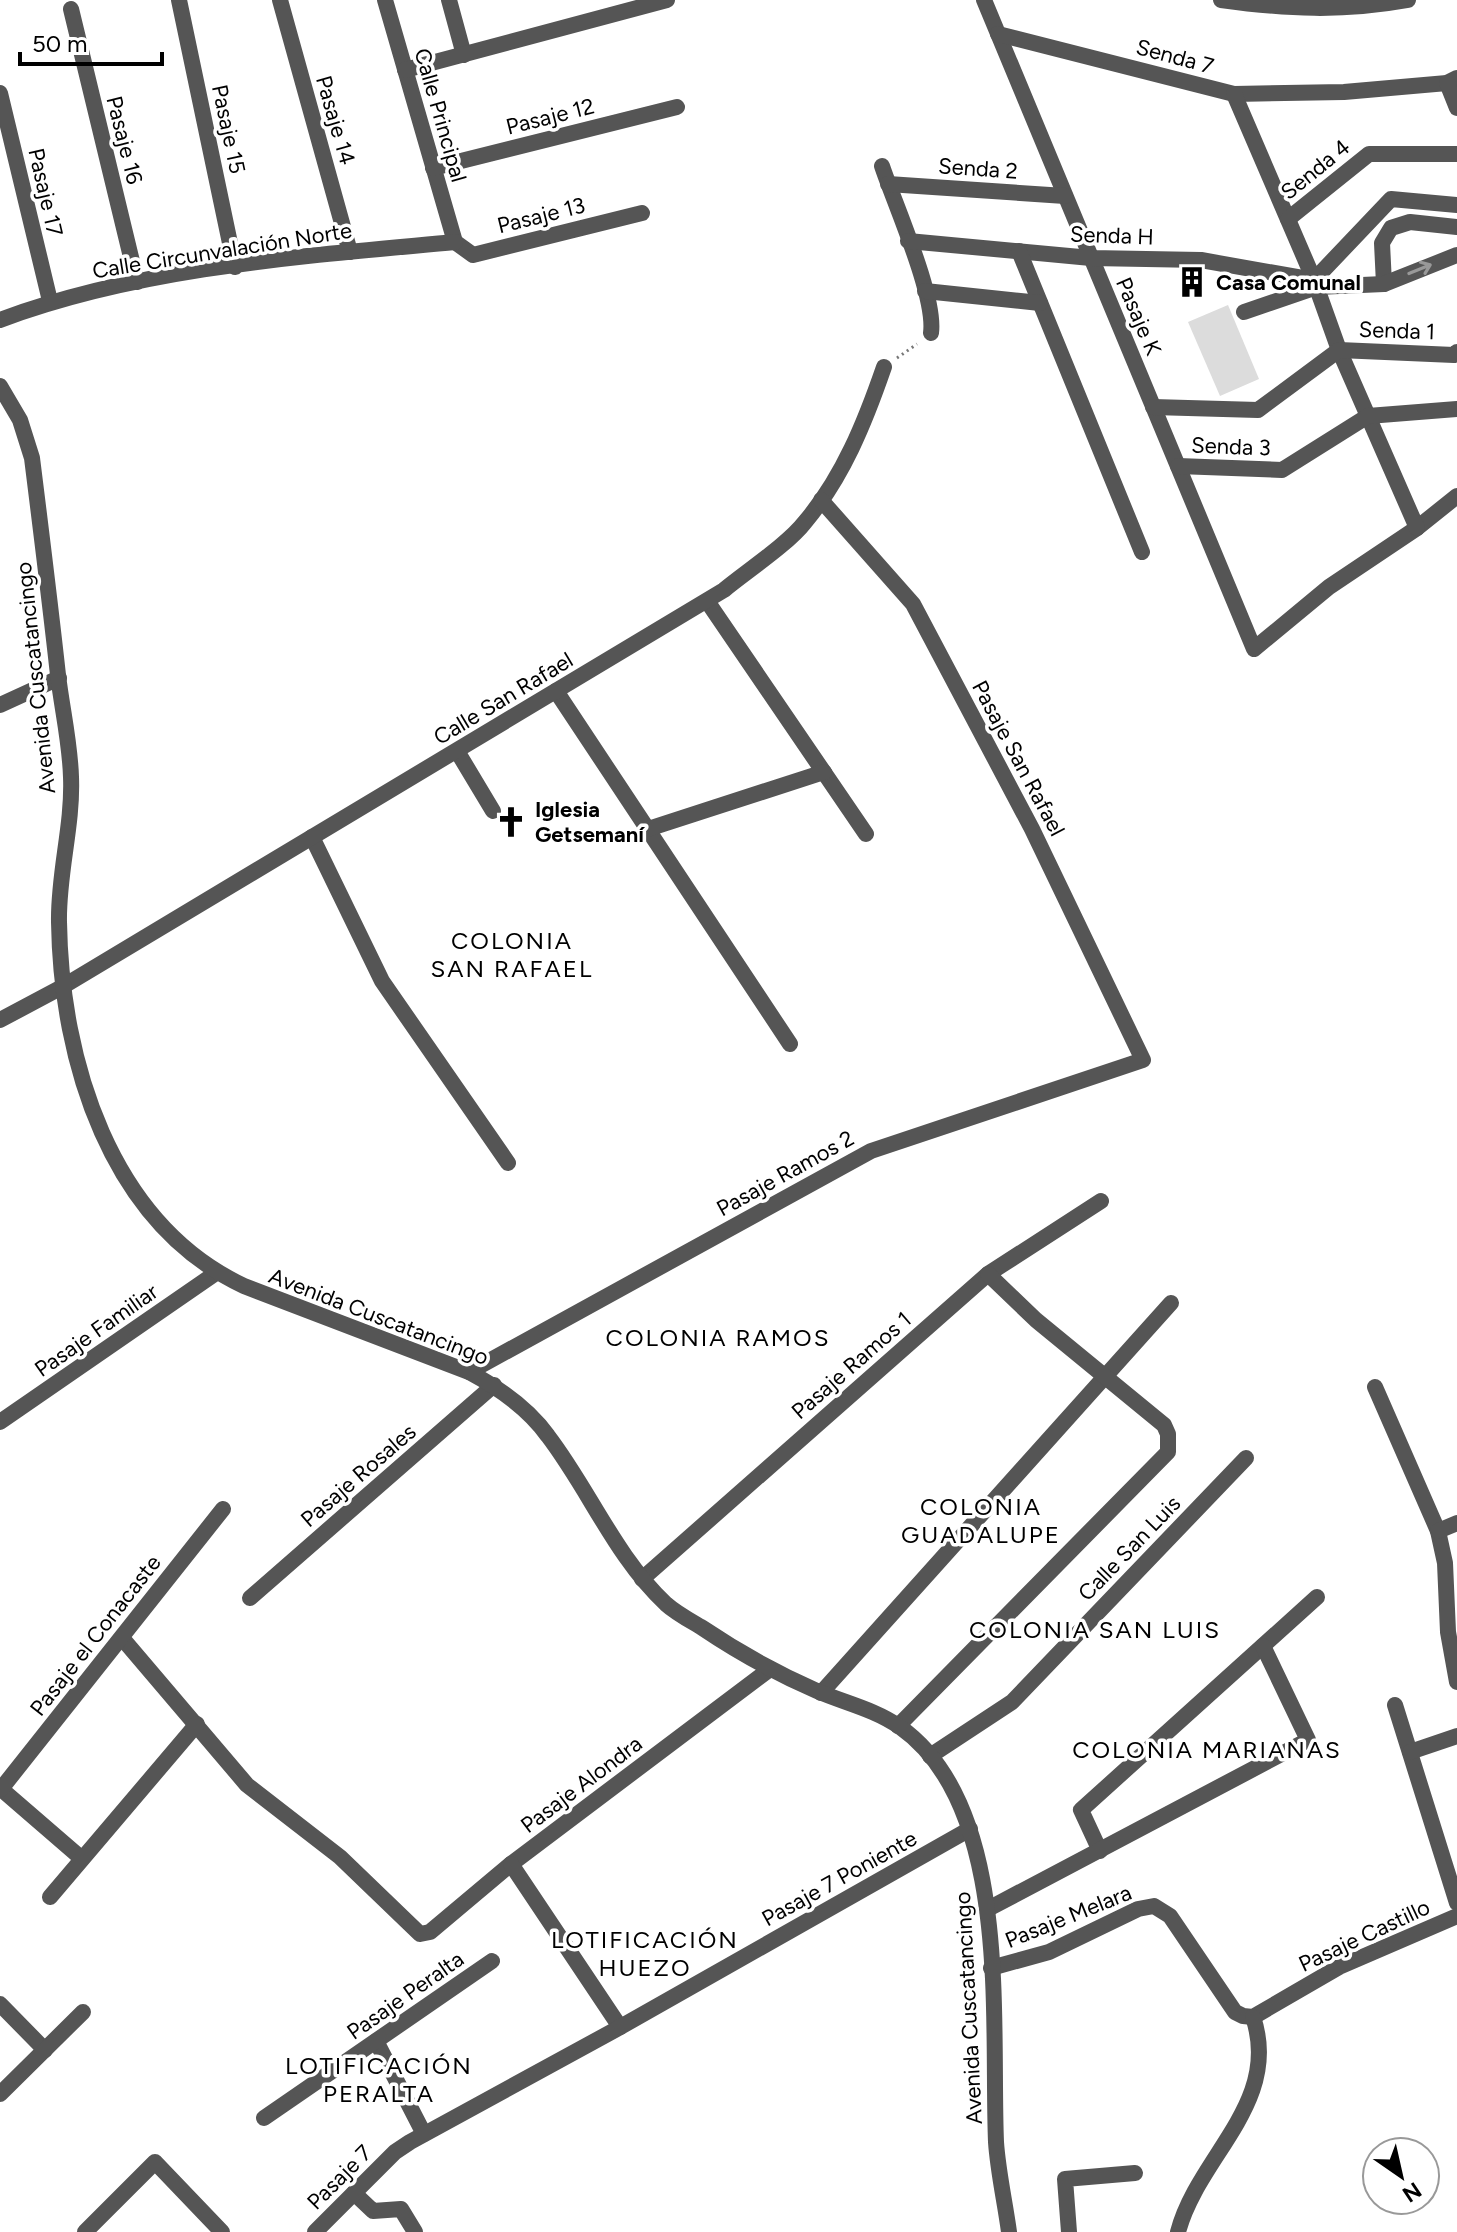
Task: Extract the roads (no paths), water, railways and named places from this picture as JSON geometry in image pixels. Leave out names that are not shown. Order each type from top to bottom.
[{"type":"street","name":"Pasaje 15","points":[[179,0],[235,267]]},
{"type":"street","name":"Pasaje 14","points":[[280,0],[350,252]]},
{"type":"street","name":"Calle Principal","points":[[385,0],[455,242]]},
{"type":"street","points":[[449,0],[464,55]]},
{"type":"street","points":[[405,70],[667,0]]},
{"type":"street","name":"Pasaje K","points":[[984,0],[1254,649],[1329,587],[1417,528]]},
{"type":"street","points":[[1221,0],[1305,4],[1325,10],[1371,7],[1408,0]]},
{"type":"street","name":"Pasaje 16","points":[[71,9],[137,282]]},
{"type":"street","name":"Senda 7","points":[[998,34],[1234,94],[1344,92],[1452,80]]},
{"type":"street","points":[[1452,80],[1457,108]]},
{"type":"street","name":"Pasaje 17","points":[[0,93],[50,301]]},
{"type":"street","points":[[1234,94],[1315,284],[1339,350],[1417,528],[1457,496]]},
{"type":"street","name":"Pasaje 12","points":[[433,168],[677,107]]},
{"type":"street","name":"Senda 4","points":[[1288,219],[1369,154],[1457,154]]},
{"type":"street","points":[[882,166],[925,291],[931,333]]},
{"type":"street","name":"Senda 2","points":[[888,184],[1065,196]]},
{"type":"street","points":[[1315,284],[1391,199],[1457,205]]},
{"type":"street","name":"Pasaje 13","points":[[455,242],[473,255],[642,213]]},
{"type":"street","points":[[1384,284],[1382,243],[1391,228],[1410,222],[1457,227]]},
{"type":"street","name":"Senda H","points":[[908,241],[1091,258],[1201,260],[1315,284]]},
{"type":"street","name":"Calle Circunvalación Norte","points":[[0,320],[50,301],[137,282],[350,252],[455,242]]},
{"type":"street","points":[[1019,251],[1142,552]]},
{"type":"street","points":[[1244,312],[1315,284],[1384,284],[1457,255]]},
{"type":"street","points":[[925,291],[1040,303]]},
{"type":"street","points":[[1153,407],[1258,410],[1339,350]]},
{"type":"street","name":"Senda 1","points":[[1339,350],[1456,353]]},
{"type":"street","name":"Calle San Rafael","points":[[0,1020],[62,987],[707,601],[804,524],[862,429],[884,367]]},
{"type":"street","name":"Avenida Cuscatancingo","points":[[0,386],[20,420],[32,458],[69,741],[71,817],[61,873],[59,920],[62,987],[79,1070],[100,1127],[129,1186],[170,1237],[216,1273],[469,1372],[494,1385],[547,1434],[602,1523],[642,1579],[667,1605],[770,1669],[821,1693],[856,1703],[898,1726],[930,1756],[951,1789],[970,1829],[982,1869],[991,1968],[996,2146],[1009,2232]]},
{"type":"street","points":[[1368,416],[1457,409]]},
{"type":"street","name":"Senda 3","points":[[1178,466],[1282,470],[1368,416]]},
{"type":"street","name":"Pasaje San Rafael","points":[[821,500],[913,604],[1032,829],[1143,1060]]},
{"type":"street","points":[[707,601],[866,834]]},
{"type":"street","points":[[0,705],[59,678]]},
{"type":"street","points":[[556,691],[790,1044]]},
{"type":"street","points":[[457,751],[493,811]]},
{"type":"street","points":[[648,829],[824,772]]},
{"type":"street","points":[[312,837],[382,981],[508,1163]]},
{"type":"street","name":"Pasaje Ramos 2","points":[[469,1372],[871,1151],[1143,1060]]},
{"type":"street","name":"Pasaje Ramos 1","points":[[642,1579],[988,1274],[1101,1201]]},
{"type":"street","name":"Pasaje Familiar","points":[[0,1422],[216,1273]]},
{"type":"street","points":[[898,1726],[1168,1452],[1164,1425],[1036,1320],[988,1274]]},
{"type":"street","points":[[821,1693],[1171,1303]]},
{"type":"street","name":"Pasaje Rosales","points":[[250,1598],[494,1385]]},
{"type":"street","points":[[1375,1387],[1438,1531],[1452,1579],[1448,1632],[1457,1682]]},
{"type":"street","name":"Calle San Luis","points":[[930,1756],[1012,1702],[1246,1458]]},
{"type":"street","name":"Pasaje el Conacaste","points":[[0,1789],[223,1509]]},
{"type":"street","points":[[1438,1531],[1457,1523]]},
{"type":"street","points":[[1100,1851],[1081,1810],[1317,1597]]},
{"type":"street","points":[[50,1897],[197,1724],[122,1638]]},
{"type":"street","points":[[988,1909],[1308,1740],[1263,1646]]},
{"type":"street","name":"Pasaje Alondra","points":[[197,1724],[247,1785],[340,1857],[420,1934],[430,1932],[511,1864],[770,1669]]},
{"type":"street","points":[[1395,1705],[1457,1903]]},
{"type":"street","points":[[1410,1752],[1457,1736]]},
{"type":"street","points":[[0,1789],[81,1858]]},
{"type":"street","name":"Pasaje 7 Poniente","points":[[395,2152],[970,1829]]},
{"type":"street","points":[[511,1864],[620,2027]]},
{"type":"street","name":"Pasaje Melara","points":[[991,1968],[1049,1952],[1138,1909],[1154,1906],[1170,1916],[1235,2012],[1251,2018]]},
{"type":"street","name":"Pasaje Castillo","points":[[1251,2018],[1339,1967],[1457,1916]]},
{"type":"street","name":"Pasaje Peralta","points":[[264,2118],[492,1961]]},
{"type":"street","points":[[0,2004],[45,2050]]},
{"type":"street","points":[[0,2094],[83,2012]]},
{"type":"street","points":[[1178,2232],[1197,2188],[1252,2098],[1259,2049],[1258,2032],[1251,2018]]},
{"type":"street","points":[[376,2041],[424,2134]]},
{"type":"street","name":"Pasaje 7","points":[[315,2232],[395,2152]]},
{"type":"street","points":[[85,2232],[155,2162],[222,2232]]},
{"type":"street","points":[[1069,2232],[1065,2179],[1135,2173]]},
{"type":"street","points":[[354,2193],[373,2211],[401,2209],[415,2232]]},
{"type":"place","name":"Casa Comunal","points":[[1192,282]]},
{"type":"place","name":"Iglesia Getsemaní","points":[[511,822]]},
{"type":"district","name":"COLONIA SAN RAFAEL","points":[[512,955]]},
{"type":"district","name":"COLONIA RAMOS","points":[[718,1338]]},
{"type":"district","name":"COLONIA GUADALUPE","points":[[981,1521]]},
{"type":"district","name":"COLONIA SAN LUIS","points":[[1095,1630]]},
{"type":"district","name":"COLONIA MARIANAS","points":[[1207,1750]]},
{"type":"district","name":"LOTIFICACIÓN HUEZO","points":[[645,1954]]},
{"type":"district","name":"LOTIFICACIÓN PERALTA","points":[[379,2080]]}]
